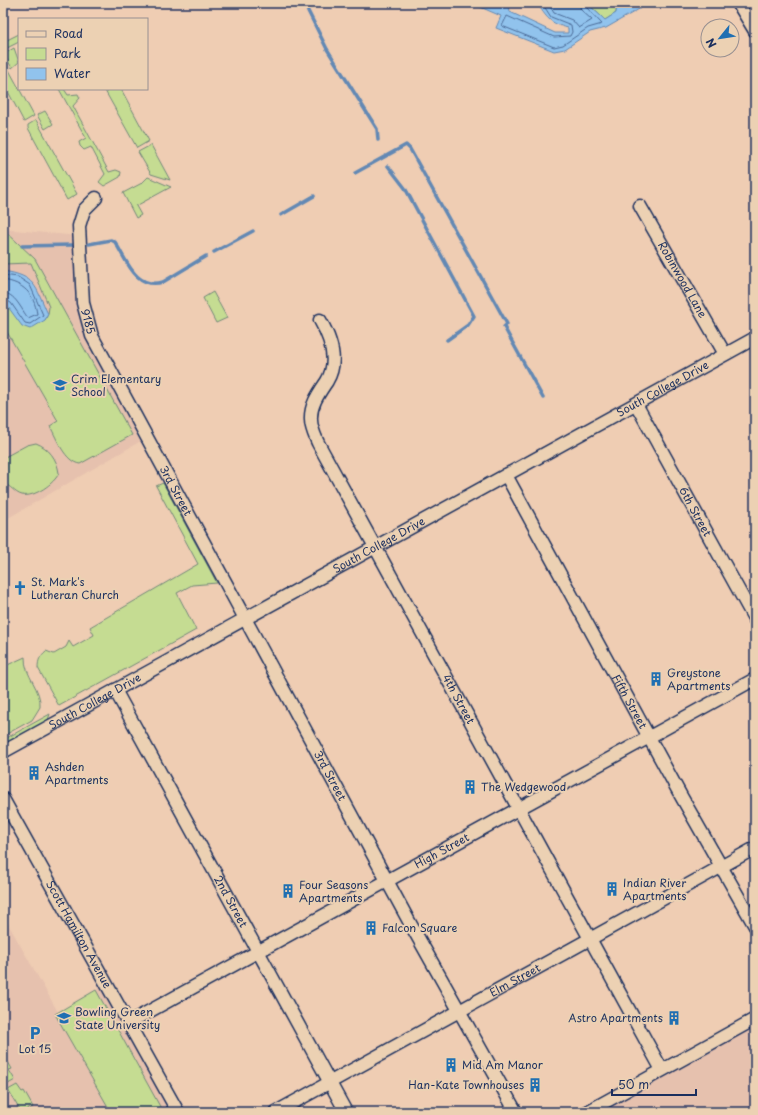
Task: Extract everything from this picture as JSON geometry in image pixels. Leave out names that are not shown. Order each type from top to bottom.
[{"type":"street","points":[[738,3],[755,31]]},
{"type":"street","name":"9185","points":[[96,198],[84,210],[79,226],[83,303],[86,320],[103,359],[146,438]]},
{"type":"street","name":"Robinwood Lane","points":[[640,206],[725,354]]},
{"type":"street","name":"4th Street","points":[[320,320],[331,342],[332,367],[313,407],[311,420],[313,430],[375,547],[662,1070]]},
{"type":"street","name":"South College Drive","points":[[3,752],[755,338]]},
{"type":"street","name":"6th Street","points":[[636,404],[755,620]]},
{"type":"street","name":"3rd Street","points":[[146,438],[387,881],[516,1112]]},
{"type":"street","name":"Fifth Street","points":[[506,475],[649,737],[755,926]]},
{"type":"street","name":"High Street","points":[[128,1023],[755,678]]},
{"type":"street","name":"2nd Street","points":[[115,690],[346,1112]]},
{"type":"street","name":"Scott Hamilton Avenue","points":[[3,799],[178,1112]]},
{"type":"street","name":"Elm Street","points":[[276,1112],[755,848]]},
{"type":"street","points":[[587,1112],[755,1019]]},
{"type":"shaded area","name":"Crim Elementary School","points":[[3,229],[79,236],[86,320],[146,438],[3,521]]},
{"type":"shaded area","name":"Bowling Green State University","points":[[3,915],[58,1012],[106,984],[178,1112],[3,1112]]},
{"type":"shaded area","points":[[755,1019],[755,1112],[587,1112]]},
{"type":"green space","points":[[587,3],[617,4],[616,13],[605,20]]},
{"type":"green space","points":[[18,34],[18,42],[3,50],[3,42]]},
{"type":"green space","points":[[14,48],[18,63],[12,68],[4,54]]},
{"type":"green space","points":[[3,59],[18,87],[18,90],[20,90],[34,116],[24,122],[3,82]]},
{"type":"green space","points":[[60,90],[65,90],[68,95],[78,94],[80,98],[73,106],[109,172],[116,170],[121,172],[120,177],[104,186],[99,182],[105,174],[91,147],[84,150],[80,146],[79,142],[86,138]]},
{"type":"green space","points":[[105,90],[122,90],[149,141],[137,148]]},
{"type":"green space","points":[[45,111],[53,124],[45,129],[37,115]]},
{"type":"green space","points":[[36,120],[77,194],[67,200],[28,128],[28,125]]},
{"type":"green space","points":[[151,145],[170,180],[151,174],[138,152]]},
{"type":"green space","points":[[148,177],[171,187],[136,206],[141,215],[136,218],[123,193],[142,183]]},
{"type":"green space","points":[[3,229],[35,259],[132,435],[80,464],[70,459],[66,455],[59,443],[50,426],[58,421],[3,325],[3,300],[8,305],[45,320],[49,307],[31,263],[3,264]]},
{"type":"green space","points":[[213,292],[227,318],[216,323],[203,298]]},
{"type":"green space","points":[[36,443],[45,448],[52,455],[59,473],[57,477],[44,489],[32,494],[22,495],[3,484],[3,458],[27,445]]},
{"type":"green space","points":[[163,483],[217,583],[192,585],[177,593],[196,630],[59,706],[38,668],[40,658],[44,653],[46,651],[54,654],[66,647],[69,641],[73,647],[94,635],[90,627],[198,564],[156,486]]},
{"type":"green space","points":[[25,657],[27,670],[40,700],[40,707],[32,720],[3,736],[3,667]]},
{"type":"green space","points":[[50,714],[48,720],[3,745],[3,740]]},
{"type":"green space","points":[[96,990],[163,1112],[111,1112],[55,1014]]},
{"type":"green space","points":[[3,1053],[12,1069],[9,1070],[15,1080],[3,1087]]},
{"type":"green space","points":[[17,1085],[22,1092],[24,1091],[33,1107],[21,1112],[8,1090]]},
{"type":"water","points":[[471,3],[509,3],[510,12],[555,33],[568,33],[568,28],[552,22],[543,13],[537,3],[587,3],[605,20],[616,13],[617,5],[614,3],[643,3],[641,8],[606,28],[590,32],[565,49],[554,51],[496,28],[501,16]]},
{"type":"water","points":[[3,271],[22,276],[33,284],[37,289],[48,314],[45,320],[30,329],[22,326],[3,300]]},
{"type":"waterway","points":[[304,3],[327,49],[377,129],[378,140]]},
{"type":"waterway","points":[[355,173],[406,145],[410,149],[507,324],[504,327],[543,398]]},
{"type":"waterway","points":[[388,166],[405,188],[474,316],[468,325],[447,340]]},
{"type":"waterway","points":[[281,215],[314,196]]},
{"type":"waterway","points":[[214,252],[253,231]]},
{"type":"waterway","points":[[89,244],[111,240],[115,242],[133,272],[146,282],[154,283],[163,282],[206,256]]},
{"type":"waterway","points":[[22,246],[72,245]]},
{"type":"place","name":"Crim Elementary School","points":[[60,385]]},
{"type":"place","name":"St. Mark's Lutheran Church","points":[[20,588]]},
{"type":"place","name":"Greystone Apartments","points":[[656,679]]},
{"type":"place","name":"Ashden Apartments","points":[[34,773]]},
{"type":"place","name":"The Wedgewood","points":[[470,787]]},
{"type":"place","name":"Indian River Apartments","points":[[612,889]]},
{"type":"place","name":"Four Seasons Apartments","points":[[288,891]]},
{"type":"place","name":"Falcon Square","points":[[371,928]]},
{"type":"place","name":"Bowling Green State University","points":[[64,1018]]},
{"type":"place","name":"Astro Apartments","points":[[674,1018]]},
{"type":"place","name":"Lot 15","points":[[35,1033]]},
{"type":"place","name":"Mid Am Manor","points":[[451,1065]]},
{"type":"place","name":"Han-Kate Townhouses","points":[[535,1085]]}]
